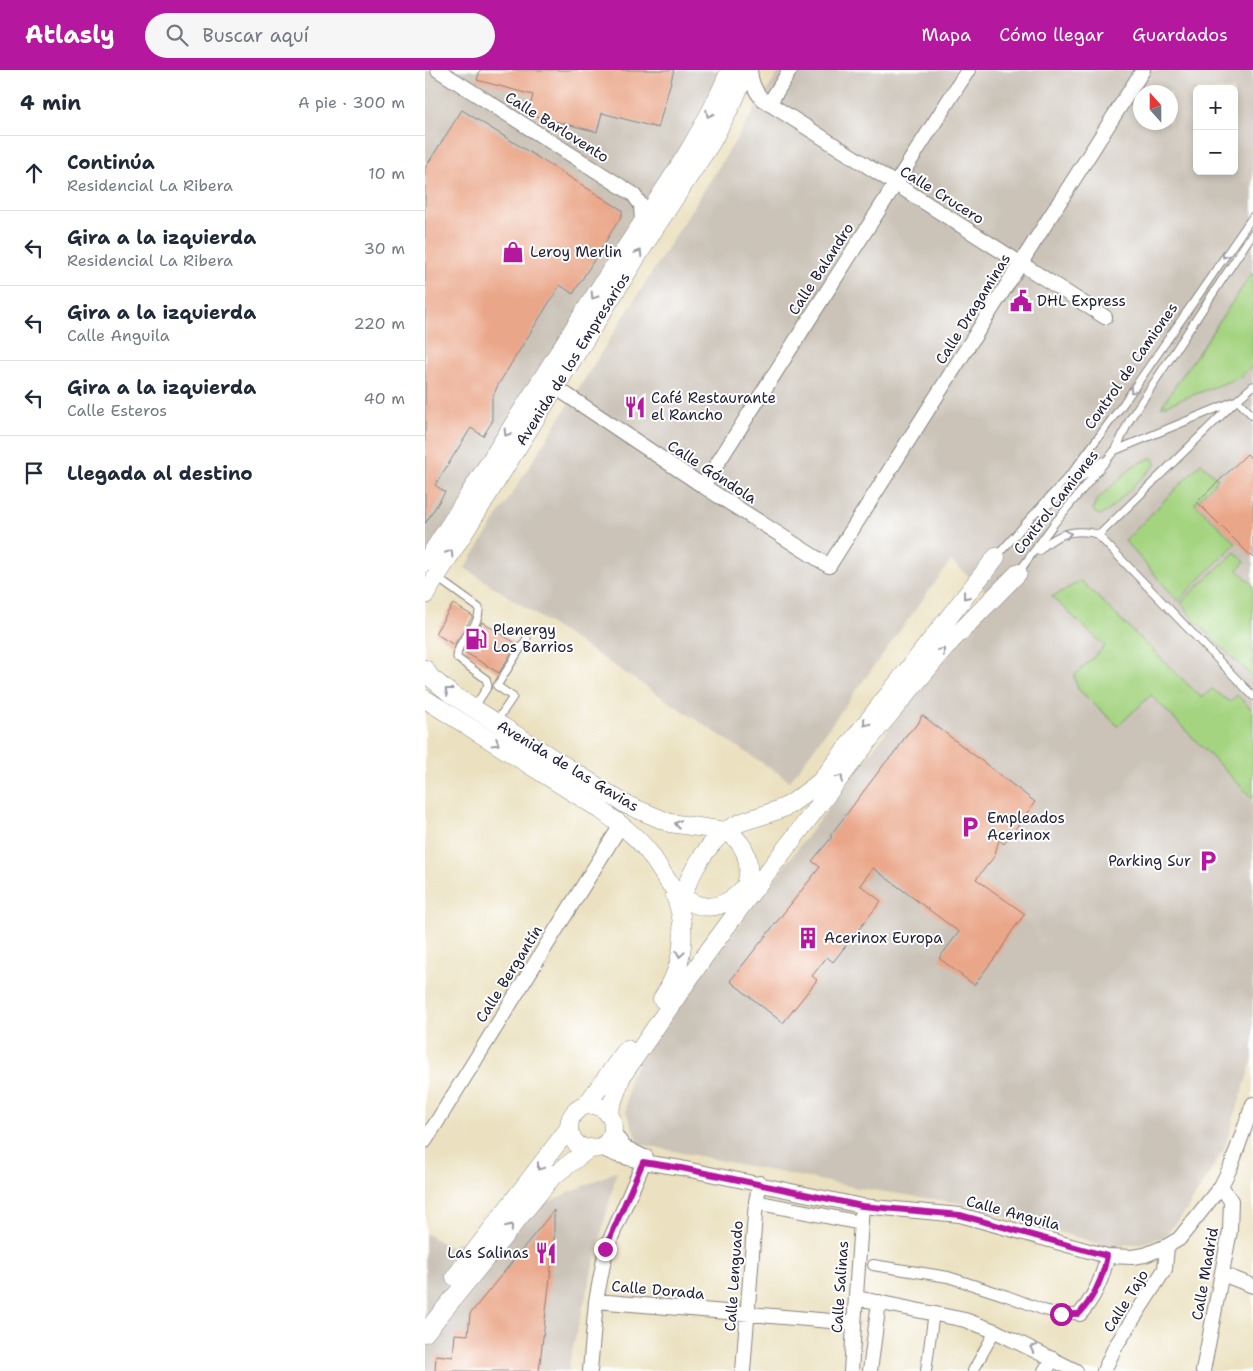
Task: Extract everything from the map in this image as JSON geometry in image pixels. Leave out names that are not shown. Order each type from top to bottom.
[{"type":"street","name":"Avenida de los Empresarios","points":[[425,595],[430,570],[522,408],[708,116],[729,70]]},
{"type":"street","name":"Avenida de los Empresarios","points":[[430,570],[555,387],[711,143],[749,70]]},
{"type":"street","points":[[749,70],[755,92],[765,102]]},
{"type":"street","points":[[765,102],[790,70]]},
{"type":"street","name":"Calle Balandro","points":[[703,486],[968,70]]},
{"type":"street","name":"Calle Dragaminas","points":[[829,566],[1143,70]]},
{"type":"street","name":"Calle Barlovento","points":[[443,71],[633,194]]},
{"type":"street","points":[[731,106],[744,99],[765,102]]},
{"type":"street","name":"Calle Crucero","points":[[765,102],[1105,317]]},
{"type":"street","points":[[633,194],[647,195],[661,192]]},
{"type":"street","points":[[633,194],[641,205],[642,222]]},
{"type":"street","name":"Calle Góndola","points":[[555,387],[703,486],[829,566]]},
{"type":"street","points":[[594,1148],[585,1148],[576,1142],[570,1134],[569,1122],[575,1111],[586,1105],[646,1024],[671,986],[680,958],[683,936],[677,895],[708,849],[726,832],[741,822],[773,812],[790,804],[820,782],[996,557]]},
{"type":"street","points":[[425,1333],[552,1177],[608,1140],[610,1122],[622,1076],[746,900],[879,727],[951,641],[1018,573]]},
{"type":"street","name":"Avenida de las Gavias","points":[[425,669],[430,677],[451,694],[625,804],[670,823],[726,832]]},
{"type":"street","name":"Avenida de las Gavias","points":[[425,699],[601,810],[621,825],[646,849],[677,895]]},
{"type":"street","points":[[677,895],[703,906],[715,906],[730,902],[747,885],[788,833],[806,814],[821,803]]},
{"type":"street","name":"Calle Bergantín","points":[[425,1141],[621,825]]},
{"type":"street","points":[[684,986],[700,951],[740,898],[747,885],[749,868],[746,853],[739,843],[726,832]]},
{"type":"street","name":"Calle Anguila","points":[[594,1148],[617,1155],[862,1206],[960,1215],[1107,1256],[1132,1257],[1167,1246],[1179,1239],[1191,1224],[1221,1186],[1231,1166],[1253,1104]]},
{"type":"street","points":[[586,1105],[598,1106],[610,1122]]},
{"type":"street","name":"Calle Anguila","points":[[610,1122],[624,1147],[644,1160]]},
{"type":"street","points":[[425,1316],[569,1128]]},
{"type":"street","points":[[590,1371],[596,1300],[605,1249],[644,1160]]},
{"type":"street","name":"Calle Lenguado","points":[[743,1371],[756,1202],[760,1184]]},
{"type":"street","name":"Calle Madrid","points":[[1203,1371],[1230,1230],[1231,1201],[1221,1186]]},
{"type":"street","points":[[756,1202],[861,1223]]},
{"type":"street","name":"Calle Salinas","points":[[851,1371],[862,1206]]},
{"type":"street","name":"Calle Tajo","points":[[1105,1371],[1115,1347],[1165,1269],[1167,1246]]},
{"type":"street","points":[[873,1264],[939,1275],[1045,1310],[1061,1314],[1079,1314],[1086,1307],[1099,1283],[1107,1256]]},
{"type":"street","points":[[1222,1274],[1253,1286]]},
{"type":"street","points":[[857,1298],[934,1312],[965,1320],[995,1330],[1076,1371]]},
{"type":"street","name":"Calle Dorada","points":[[596,1300],[854,1323]]},
{"type":"street","points":[[871,1371],[879,1302]]},
{"type":"street","points":[[926,1371],[934,1312]]},
{"type":"street","points":[[973,1371],[995,1330]]},
{"type":"street","points":[[1045,1371],[1053,1359]]},
{"type":"lane","name":"Control de Camiones","points":[[1024,525],[1074,470],[1123,404],[1253,216]]},
{"type":"lane","points":[[1116,449],[1130,419],[1253,233]]},
{"type":"lane","points":[[1098,535],[1253,386]]},
{"type":"lane","points":[[996,557],[1024,525],[1116,449],[1237,400]]},
{"type":"lane","points":[[1237,400],[1253,416]]},
{"type":"lane","name":"Control Camiones","points":[[1018,573],[1053,525],[1116,449]]},
{"type":"lane","points":[[1018,573],[1056,536],[1086,531],[1098,535],[1253,696]]},
{"type":"lane","points":[[430,570],[479,608],[480,615],[457,651],[457,658],[486,679],[488,686],[474,708]]},
{"type":"lane","points":[[497,686],[527,638]]},
{"type":"lane","points":[[488,686],[497,686],[513,697],[496,722]]},
{"type":"shaded area","points":[[425,70],[730,70],[425,563]]},
{"type":"shaded area","points":[[780,70],[1253,70],[1253,1058],[1224,1150],[1186,1211],[1164,1237],[1137,1244],[1106,1246],[960,1203],[858,1188],[639,1144],[626,1112],[629,1077],[665,1023],[913,697],[995,599],[951,561],[790,781],[465,568]]},
{"type":"shaded area","points":[[617,1171],[570,1359],[569,1371],[425,1371],[425,1233],[449,1247]]},
{"type":"green space","points":[[1253,272],[1253,365],[1241,377],[1161,407]]},
{"type":"green space","points":[[1151,458],[1154,459],[1155,465],[1108,511],[1100,515],[1095,513],[1093,509],[1096,501],[1133,466]]},
{"type":"green space","points":[[1201,463],[1218,479],[1195,503],[1236,543],[1178,601],[1125,541]]},
{"type":"green space","points":[[1235,552],[1245,561],[1238,570],[1253,585],[1253,678],[1193,619],[1181,602]]},
{"type":"green space","points":[[1081,581],[1202,698],[1212,689],[1230,702],[1237,695],[1253,711],[1253,799],[1151,695],[1118,726],[1078,689],[1074,676],[1105,646],[1052,597]]},
{"type":"building","points":[[480,70],[674,70],[658,128],[602,113],[597,132],[528,114],[533,95],[477,80]]},
{"type":"building","name":"Leroy Merlin","points":[[462,110],[622,210],[622,215],[573,294],[560,285],[498,385],[492,398],[492,422],[483,436],[471,428],[435,485],[445,492],[425,524],[425,168]]},
{"type":"building","points":[[1247,454],[1253,460],[1253,558],[1197,502]]},
{"type":"building","points":[[453,604],[473,616],[454,645],[435,633]]},
{"type":"building","points":[[482,622],[517,644],[499,673],[463,651]]},
{"type":"building","points":[[922,715],[1035,802],[1004,844],[999,840],[994,857],[976,879],[1025,914],[974,985],[939,958],[959,932],[873,868],[860,885],[881,901],[833,962],[827,957],[812,976],[817,980],[783,1023],[730,981],[820,867],[812,861],[832,837],[830,836],[897,750],[907,734],[918,724]]},
{"type":"building","points":[[554,1210],[554,1243],[539,1371],[435,1371],[436,1355],[453,1357],[455,1334],[468,1335],[470,1314]]},
{"type":"place","name":"Leroy Merlin","points":[[513,252]]},
{"type":"place","name":"DHL Express","points":[[1021,301]]},
{"type":"place","name":"Café Restaurante el Rancho","points":[[635,407]]},
{"type":"place","name":"Plenergy Los Barrios","points":[[476,639]]},
{"type":"place","name":"Empleados Acerinox","points":[[970,827]]},
{"type":"place","name":"Parking Sur","points":[[1208,861]]},
{"type":"place","name":"Acerinox Europa","points":[[808,938]]},
{"type":"place","name":"Las Salinas","points":[[546,1253]]},
{"type":"route","points":[[605,1249],[643,1162],[681,1168],[862,1206],[960,1215],[1107,1256],[1104,1271],[1086,1307],[1079,1314],[1061,1314]]}]
